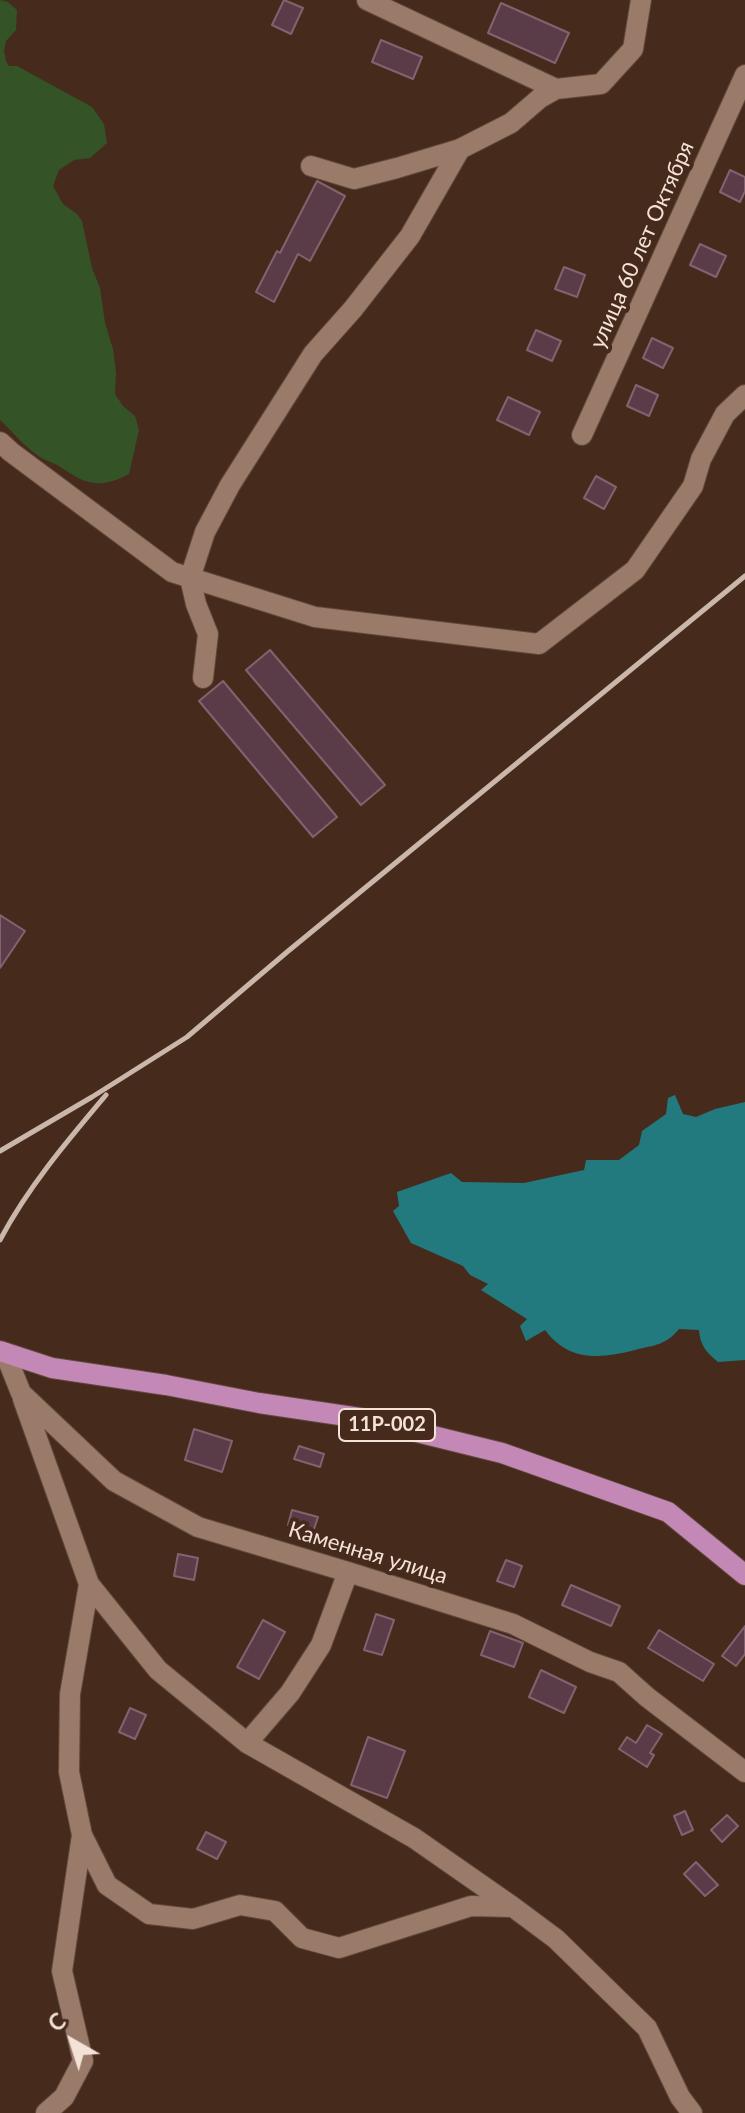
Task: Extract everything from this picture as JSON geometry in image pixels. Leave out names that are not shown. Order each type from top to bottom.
[{"type":"main road","name":"11Р-002","points":[[2,1352],[52,1368],[360,1418],[502,1453],[668,1512],[745,1575]]},
{"type":"street","points":[[367,0],[556,89]]},
{"type":"street","points":[[311,166],[354,179],[460,149],[511,123],[540,98],[556,89],[601,84],[633,49],[641,0]]},
{"type":"street","name":"улица 60 лет Октября","points":[[582,435],[745,75]]},
{"type":"street","points":[[203,678],[208,634],[190,578],[205,532],[313,354],[410,236],[460,149]]},
{"type":"street","points":[[0,442],[172,572],[315,617],[539,644],[635,570],[693,486],[701,459],[725,414],[745,395]]},
{"type":"street","name":"Каменная улица","points":[[2,1352],[21,1393],[114,1481],[198,1527],[513,1624],[590,1662],[619,1672],[745,1772]]},
{"type":"street","points":[[21,1393],[89,1584],[158,1670],[247,1743],[414,1838],[556,1939],[647,2028],[680,2097],[692,2113]]},
{"type":"street","points":[[247,1743],[290,1693],[321,1645],[348,1572]]},
{"type":"street","points":[[89,1584],[70,1694],[69,1772],[82,1835],[107,1885],[149,1914],[193,1919],[240,1905],[275,1911],[302,1938],[339,1948],[471,1906],[513,1907]]},
{"type":"street","points":[[46,2113],[64,2097],[83,2061],[62,1971],[82,1835]]},
{"type":"green space","points":[[0,0],[17,10],[16,30],[6,41],[4,51],[9,66],[17,66],[92,107],[104,124],[107,143],[90,158],[74,160],[59,170],[53,186],[63,204],[82,221],[113,349],[115,394],[135,416],[139,430],[129,474],[109,482],[85,481],[42,458],[0,420]]},
{"type":"water","points":[[675,1095],[683,1114],[696,1117],[745,1102],[745,1360],[718,1362],[704,1348],[699,1330],[679,1329],[660,1344],[597,1356],[564,1348],[545,1330],[526,1341],[520,1326],[527,1319],[481,1290],[488,1284],[470,1275],[463,1266],[411,1243],[393,1211],[399,1206],[397,1192],[451,1173],[462,1182],[524,1183],[584,1170],[586,1160],[619,1160],[639,1145],[642,1131],[666,1114],[668,1098]]},
{"type":"building","points":[[284,0],[303,8],[291,34],[272,25]]},
{"type":"building","points":[[501,3],[569,33],[555,63],[488,33]]},
{"type":"building","points":[[381,40],[422,57],[413,79],[372,62]]},
{"type":"building","points":[[730,170],[745,177],[745,191],[740,202],[720,192]]},
{"type":"building","points":[[317,181],[345,196],[310,261],[298,254],[274,302],[256,292]]},
{"type":"building","points":[[700,244],[726,256],[716,277],[690,265]]},
{"type":"building","points":[[564,267],[585,275],[577,297],[555,289]]},
{"type":"building","points":[[536,330],[561,341],[552,361],[527,350]]},
{"type":"building","points":[[652,338],[673,348],[663,368],[643,358]]},
{"type":"building","points":[[636,385],[658,395],[649,416],[627,406]]},
{"type":"building","points":[[508,397],[540,412],[529,435],[497,420]]},
{"type":"building","points":[[596,476],[616,487],[604,509],[584,498]]},
{"type":"building","points":[[270,650],[385,785],[361,805],[246,670]]},
{"type":"building","points":[[223,681],[337,817],[313,837],[199,701]]},
{"type":"building","points":[[0,915],[25,931],[0,968]]},
{"type":"building","points":[[194,1429],[232,1441],[222,1472],[185,1460]]},
{"type":"building","points":[[299,1446],[324,1454],[320,1467],[294,1459]]},
{"type":"building","points":[[292,1510],[318,1517],[313,1532],[288,1525]]},
{"type":"building","points":[[178,1554],[198,1558],[194,1580],[174,1576]]},
{"type":"building","points":[[506,1560],[522,1566],[514,1587],[497,1581]]},
{"type":"building","points":[[571,1585],[620,1606],[611,1626],[562,1605]]},
{"type":"building","points":[[376,1614],[394,1620],[382,1655],[364,1650]]},
{"type":"building","points":[[263,1620],[285,1632],[259,1679],[237,1667]]},
{"type":"building","points":[[745,1626],[745,1654],[736,1666],[722,1656]]},
{"type":"building","points":[[659,1630],[714,1664],[703,1681],[648,1648]]},
{"type":"building","points":[[490,1631],[523,1643],[514,1667],[481,1655]]},
{"type":"building","points":[[541,1670],[576,1687],[564,1713],[529,1697]]},
{"type":"building","points":[[130,1708],[146,1715],[135,1739],[119,1732]]},
{"type":"building","points":[[647,1725],[662,1734],[650,1753],[654,1755],[647,1767],[619,1749],[627,1737],[636,1743]]},
{"type":"building","points":[[368,1737],[405,1751],[387,1798],[351,1785]]},
{"type":"building","points":[[685,1811],[693,1830],[682,1835],[674,1816]]},
{"type":"building","points":[[727,1815],[738,1826],[722,1842],[711,1830]]},
{"type":"building","points":[[206,1832],[226,1842],[217,1859],[197,1849]]},
{"type":"building","points":[[696,1862],[718,1885],[705,1896],[684,1874]]},
{"type":"railway","points":[[0,1151],[187,1037],[745,576]]},
{"type":"railway","points":[[0,1240],[36,1183],[106,1095]]}]
